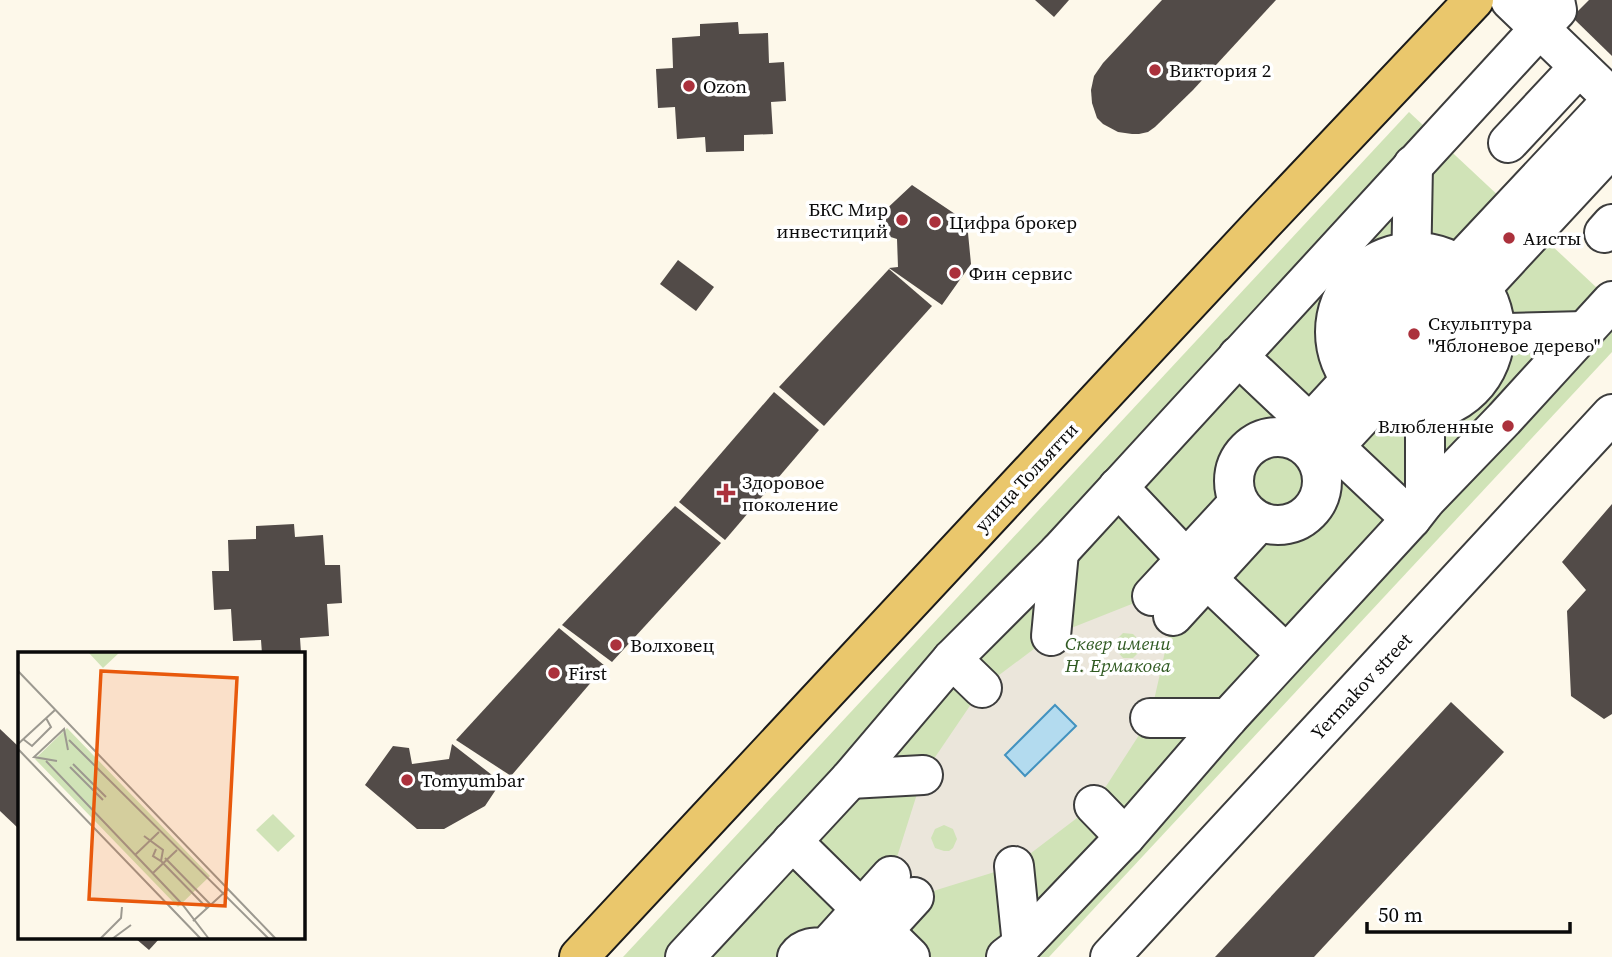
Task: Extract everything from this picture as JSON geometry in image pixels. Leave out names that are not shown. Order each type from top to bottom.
[{"type":"main road","name":"улица Тольятти","points":[[579,957],[1243,244],[1475,0]]},
{"type":"street","points":[[1315,443],[1612,99],[1579,67],[1548,14],[1510,0]]},
{"type":"street","points":[[1418,510],[1413,328],[1413,165],[1548,14]]},
{"type":"street","points":[[1508,144],[1579,67]]},
{"type":"street","points":[[1250,344],[1413,328],[1612,147]]},
{"type":"street","points":[[1413,165],[1413,328],[1504,419]]},
{"type":"street","points":[[1014,951],[1125,837],[1286,654],[1612,302]]},
{"type":"street","points":[[689,956],[849,779],[952,659],[1059,552],[1250,344],[1413,328],[1585,331]]},
{"type":"street","points":[[1250,344],[1315,443],[1323,487],[1312,510],[1288,525],[1248,512],[1232,477],[1242,452],[1267,436],[1315,443],[1418,510]]},
{"type":"street","name":"Yermakov street","points":[[1110,957],[1612,414]]},
{"type":"street","points":[[1118,487],[1286,654]]},
{"type":"street","points":[[1162,606],[1248,512]]},
{"type":"street","points":[[1051,636],[1059,552]]},
{"type":"street","points":[[952,659],[982,688]]},
{"type":"street","points":[[1150,718],[1228,718]]},
{"type":"street","points":[[849,779],[923,775]]},
{"type":"street","points":[[1094,805],[1125,837]]},
{"type":"street","points":[[792,841],[845,943]]},
{"type":"street","points":[[1014,866],[1014,951]]},
{"type":"street","points":[[845,943],[902,887]]},
{"type":"street","points":[[845,943],[910,957]]},
{"type":"green space","name":"Сквер имени Н. Ермакова","points":[[1409,112],[1612,302],[1612,352],[1049,957],[623,957]]},
{"type":"shaded area","points":[[1152,596],[1173,616],[1150,718],[1094,805],[1014,866],[914,897],[891,876],[923,775],[982,688],[1051,636]],"holes":[[[1123,633],[1133,634],[1140,641],[1140,651],[1133,658],[1123,658],[1116,650],[1116,640]],[[944,825],[953,829],[957,839],[949,851],[935,848],[931,838],[935,829]]]},
{"type":"water","points":[[1055,705],[1076,726],[1025,776],[1005,755]]},
{"type":"building","points":[[1035,0],[1069,0],[1054,17]]},
{"type":"building","name":"Виктория 2","points":[[1162,0],[1276,0],[1155,127],[1139,134],[1118,132],[1097,118],[1091,90],[1094,76]]},
{"type":"building","points":[[1589,0],[1612,0],[1612,56],[1572,17]]},
{"type":"building","points":[[738,22],[739,34],[768,33],[769,63],[784,62],[786,101],[771,102],[773,134],[744,135],[744,151],[706,152],[705,137],[677,139],[675,107],[658,108],[656,69],[673,68],[672,38],[700,36],[700,24]]},
{"type":"building","points":[[912,185],[958,216],[968,233],[971,264],[942,305],[889,268],[898,267],[897,239],[881,234],[880,215]]},
{"type":"building","points":[[678,260],[714,287],[696,311],[660,284]]},
{"type":"building","points":[[889,269],[932,306],[824,426],[779,387]]},
{"type":"building","points":[[774,392],[819,430],[725,540],[679,502]]},
{"type":"building","points":[[1612,504],[1612,714],[1604,719],[1571,696],[1567,611],[1586,590],[1562,562]]},
{"type":"building","points":[[675,506],[721,543],[612,662],[562,625]]},
{"type":"building","points":[[294,524],[295,537],[323,535],[325,565],[340,565],[342,603],[327,604],[329,636],[300,638],[301,652],[262,652],[261,640],[233,641],[231,609],[214,610],[212,571],[229,571],[228,540],[256,539],[256,526]]},
{"type":"building","points":[[559,628],[605,666],[511,776],[456,740]]},
{"type":"building","points":[[1451,702],[1504,752],[1314,957],[1215,957]]},
{"type":"building","points":[[0,729],[18,746],[18,828],[0,811]]},
{"type":"building","points":[[452,744],[501,782],[485,806],[444,829],[417,829],[365,785],[393,746],[409,748],[412,764],[449,759]]},
{"type":"building","points":[[137,940],[158,940],[149,950]]},
{"type":"place","name":"Виктория 2","points":[[1155,70]]},
{"type":"place","name":"Ozon","points":[[689,86]]},
{"type":"place","name":"БКС Мир инвестиций","points":[[902,220]]},
{"type":"place","name":"Цифра брокер","points":[[935,222]]},
{"type":"place","name":"Аисты","points":[[1509,238]]},
{"type":"place","name":"Фин сервис","points":[[955,273]]},
{"type":"place","name":"Скульптура \"Яблоневое дерево\"","points":[[1414,334]]},
{"type":"place","name":"Влюбленные","points":[[1508,426]]},
{"type":"place","name":"Здоровое поколение","points":[[726,493]]},
{"type":"place","name":"Волховец","points":[[616,645]]},
{"type":"place","name":"First","points":[[554,673]]},
{"type":"place","name":"Tomyumbar","points":[[407,780]]}]
